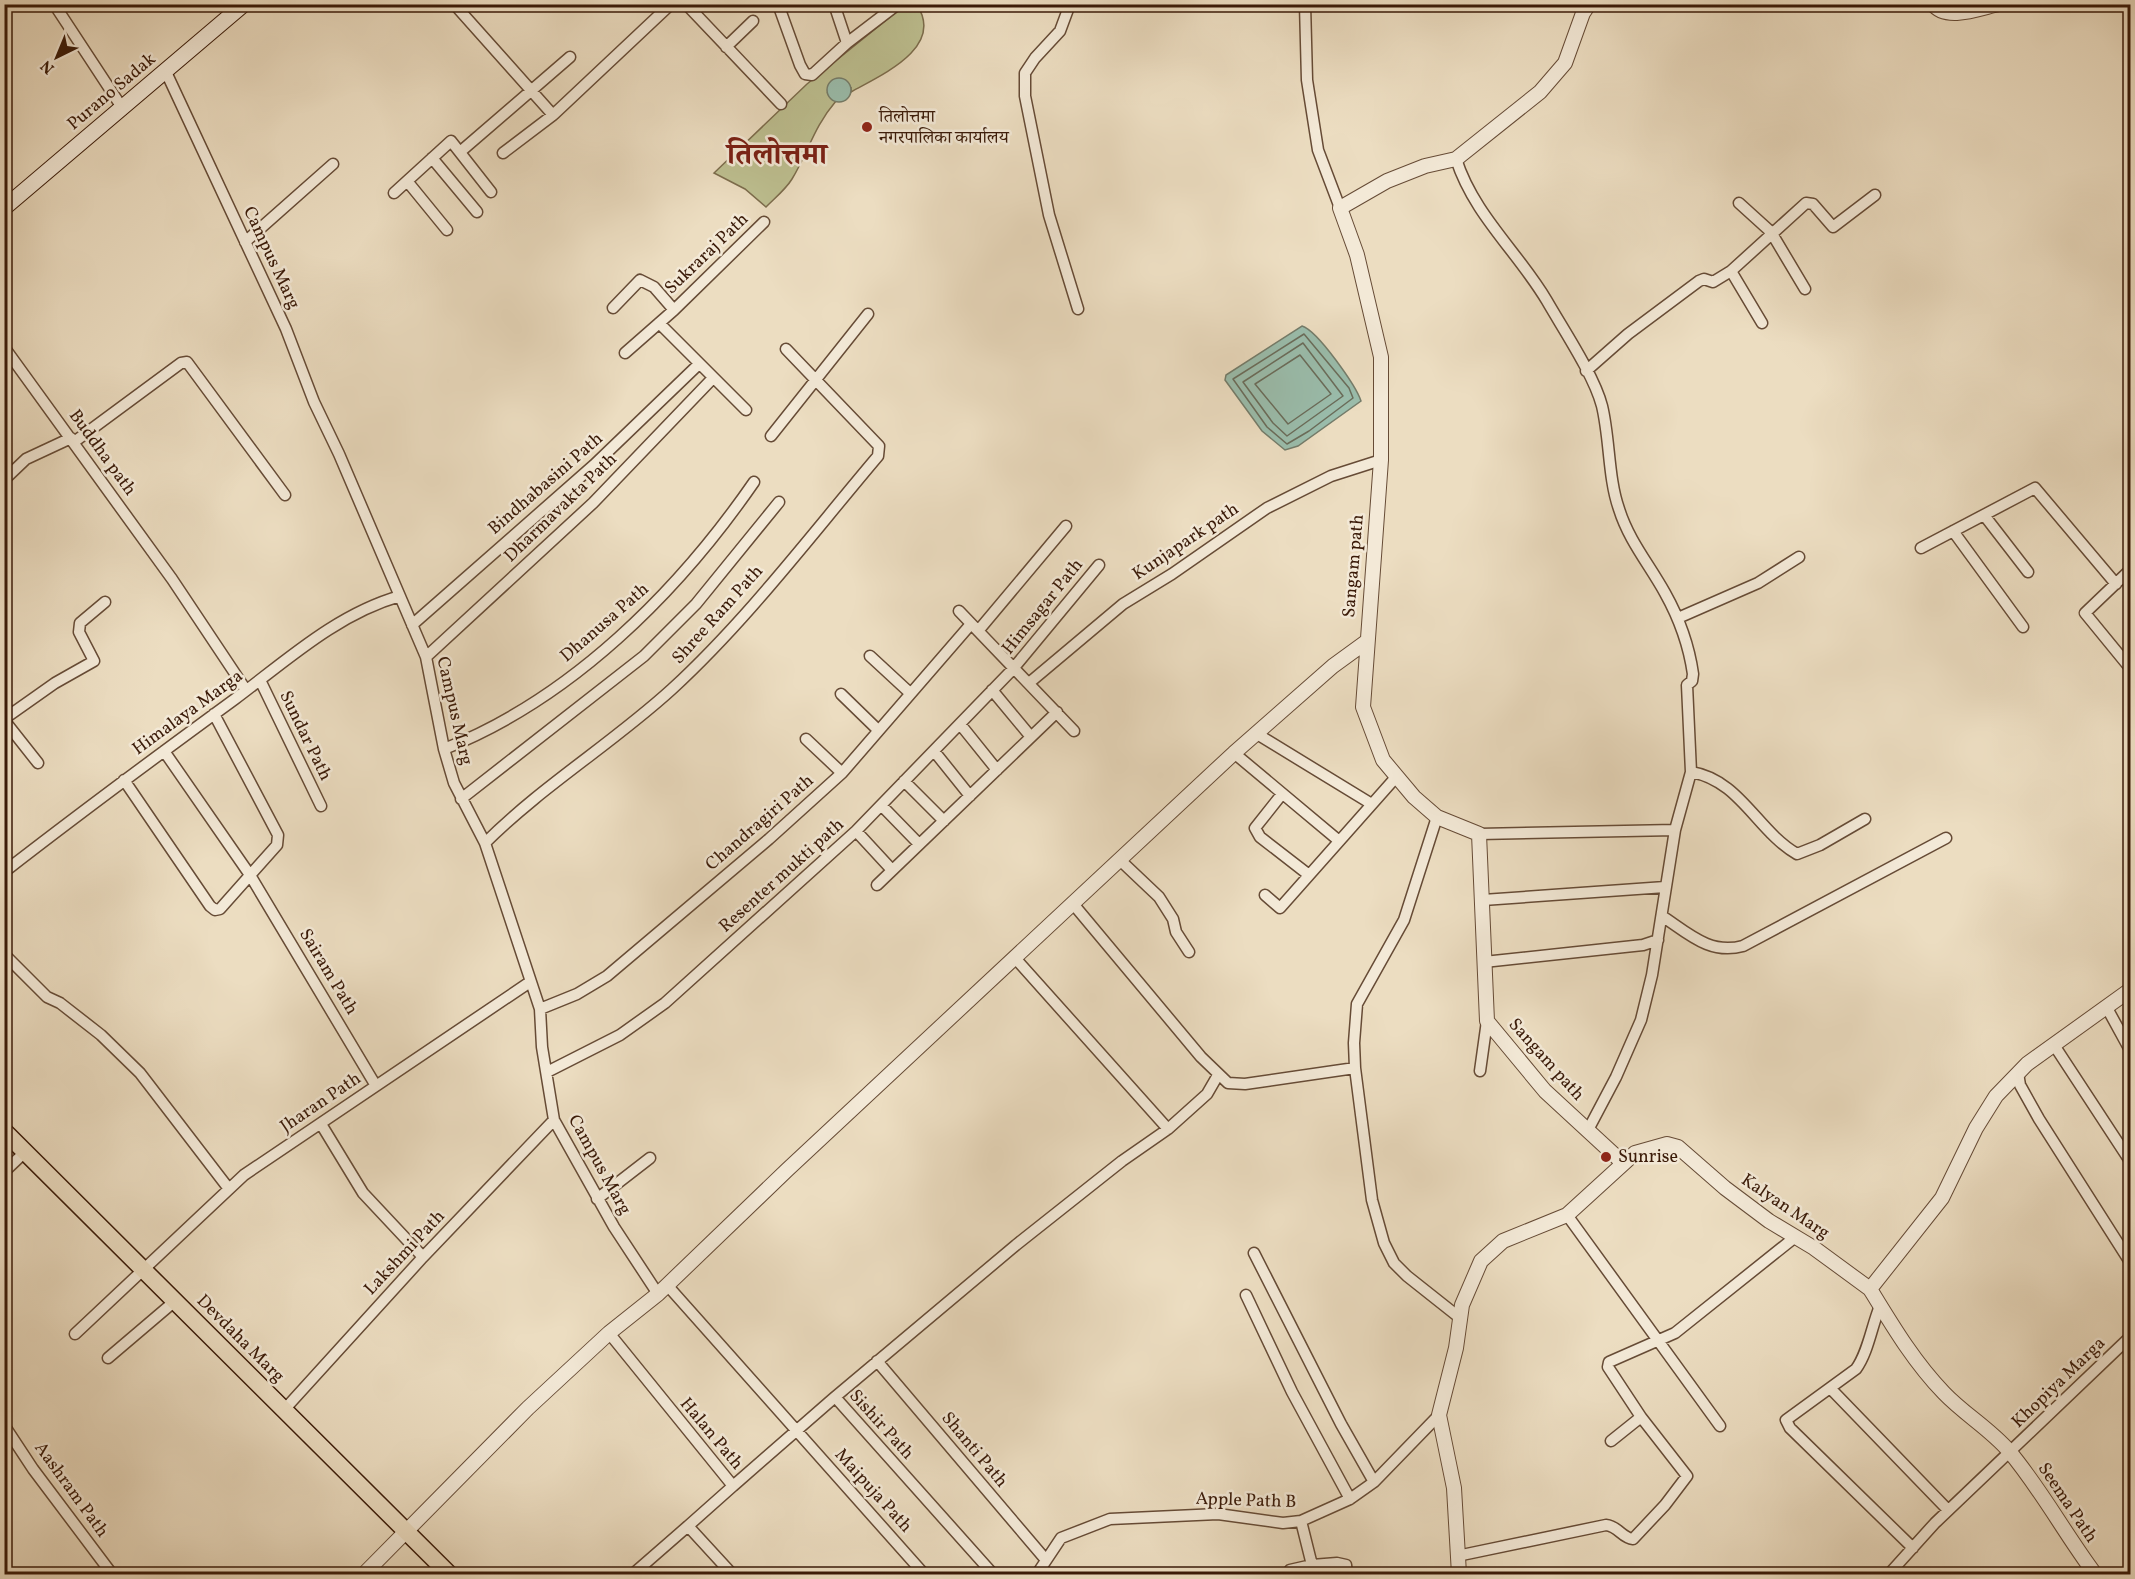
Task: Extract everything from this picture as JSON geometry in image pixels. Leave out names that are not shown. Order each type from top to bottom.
[{"type":"main road","name":"Purano Sadak","points":[[5,206],[166,72],[236,7]]},
{"type":"main road","name":"Devdaha Marg","points":[[4,1131],[146,1270],[449,1575]]},
{"type":"street","points":[[54,4],[123,109]]},
{"type":"street","points":[[454,4],[553,115]]},
{"type":"street","points":[[503,153],[553,115],[671,4]]},
{"type":"street","points":[[778,4],[805,74],[812,75],[847,43],[898,4]]},
{"type":"street","points":[[834,4],[847,43]]},
{"type":"street","points":[[1070,4],[1060,31],[1035,58],[1025,74],[1025,96],[1049,215],[1078,309]]},
{"type":"street","points":[[1305,4],[1307,80],[1316,139],[1324,171],[1340,208],[1387,181],[1425,166],[1456,159],[1540,92],[1565,63],[1583,13],[1590,4]]},
{"type":"street","points":[[1933,4],[1942,12],[1953,13],[1999,4]]},
{"type":"street","points":[[691,6],[781,104]]},
{"type":"street","points":[[726,46],[753,21]]},
{"type":"street","points":[[460,153],[570,57]]},
{"type":"street","name":"Campus Marg","points":[[166,72],[286,329],[314,402],[339,454],[426,657],[444,749],[461,799],[485,843],[540,1009],[554,1120],[597,1199],[662,1289],[796,1431]]},
{"type":"street","points":[[394,193],[451,141],[491,192]]},
{"type":"street","points":[[432,158],[477,212]]},
{"type":"street","points":[[1456,159],[1464,183],[1502,242],[1546,299],[1586,371],[1602,407],[1619,509],[1634,547],[1665,592],[1678,618],[1693,674],[1692,681],[1687,686],[1691,772],[1675,830],[1658,940],[1641,1020],[1616,1077],[1588,1130]]},
{"type":"street","points":[[245,242],[333,164]]},
{"type":"street","points":[[407,181],[447,230]]},
{"type":"street","points":[[1586,371],[1628,334],[1699,281],[1704,279],[1713,282],[1731,271],[1771,232],[1810,202],[1830,225],[1837,226],[1875,195]]},
{"type":"street","points":[[1739,203],[1771,232],[1805,289]]},
{"type":"street","name":"Sangam path","points":[[1340,208],[1357,255],[1381,357],[1381,460],[1363,707],[1383,759],[1414,797],[1437,817],[1479,834],[1487,1021],[1545,1091],[1622,1162]]},
{"type":"street","name":"Sukraraj Path","points":[[625,353],[674,310],[764,222]]},
{"type":"street","points":[[1731,271],[1762,323]]},
{"type":"street","points":[[613,308],[640,280],[654,287],[674,310]]},
{"type":"street","points":[[771,436],[868,314]]},
{"type":"street","points":[[659,323],[747,410]]},
{"type":"street","name":"Buddha path","points":[[4,347],[172,579],[246,690]]},
{"type":"street","name":"Shree Ram Path","points":[[485,843],[512,818],[614,739],[673,688],[735,626],[878,456],[879,446],[786,348]]},
{"type":"street","points":[[4,480],[26,459],[72,440],[181,363],[187,362],[285,495]]},
{"type":"street","name":"Bindhabasini Path","points":[[412,625],[594,465],[699,364]]},
{"type":"street","name":"Dharmavakta Path","points":[[426,657],[594,503],[713,378]]},
{"type":"street","name":"Kunjapark path","points":[[1029,683],[1123,604],[1172,574],[1268,508],[1331,476],[1381,460]]},
{"type":"street","name":"Dhanusa Path","points":[[444,749],[479,735],[512,716],[625,631],[679,579],[754,482]]},
{"type":"street","points":[[1921,548],[2035,488],[2116,584]]},
{"type":"street","points":[[461,799],[644,656],[696,604],[779,502]]},
{"type":"street","points":[[1984,515],[2028,572]]},
{"type":"street","name":"Chandragiri Path","points":[[540,1009],[577,994],[608,976],[842,773],[910,693],[974,628],[1066,526]]},
{"type":"street","points":[[1953,531],[2023,627]]},
{"type":"street","points":[[1678,618],[1758,583],[1799,557]]},
{"type":"street","name":"Himsagar Path","points":[[1012,670],[1099,565]]},
{"type":"street","points":[[2129,664],[2085,613],[2130,570]]},
{"type":"street","name":"Himalaya Marga","points":[[4,872],[124,780],[338,623],[378,602],[400,596]]},
{"type":"street","points":[[38,763],[4,719],[94,661],[79,632],[80,623],[105,602]]},
{"type":"street","points":[[959,611],[1012,670],[1029,683],[1074,731]]},
{"type":"street","points":[[364,1575],[528,1408],[609,1333],[662,1289],[1234,753],[1333,666],[1366,642]]},
{"type":"street","points":[[870,656],[910,693]]},
{"type":"street","name":"Resenter mukti path","points":[[547,1072],[620,1035],[665,1003],[882,807],[904,781],[1012,670]]},
{"type":"street","name":"Sundar Path","points":[[260,680],[321,806]]},
{"type":"street","points":[[992,690],[1031,737]]},
{"type":"street","points":[[841,694],[878,730]]},
{"type":"street","points":[[877,885],[1057,712]]},
{"type":"street","points":[[124,780],[215,910],[220,909],[277,845],[279,835],[214,714]]},
{"type":"street","points":[[960,724],[997,770]]},
{"type":"street","points":[[1257,734],[1370,803]]},
{"type":"street","points":[[806,738],[842,773]]},
{"type":"street","name":"Sairam Path","points":[[164,751],[250,875],[376,1086]]},
{"type":"street","points":[[934,751],[970,796]]},
{"type":"street","points":[[1234,753],[1338,840]]},
{"type":"street","points":[[1691,772],[1715,779],[1730,789],[1797,854],[1820,845],[1865,819]]},
{"type":"street","points":[[1265,895],[1280,908],[1396,776]]},
{"type":"street","points":[[904,781],[944,821]]},
{"type":"street","points":[[1282,794],[1255,828],[1260,837],[1309,875]]},
{"type":"street","points":[[882,807],[919,844]]},
{"type":"street","points":[[1437,817],[1404,920],[1357,1004],[1355,1068],[1372,1200],[1384,1243],[1394,1263],[1407,1276],[1460,1318]]},
{"type":"street","points":[[1479,834],[1675,830]]},
{"type":"street","points":[[856,831],[892,870]]},
{"type":"street","points":[[1662,916],[1706,945],[1726,951],[1743,946],[1946,838]]},
{"type":"street","points":[[1121,861],[1159,897],[1173,919],[1176,932],[1189,952]]},
{"type":"street","points":[[1483,900],[1665,887]]},
{"type":"street","points":[[1074,905],[1218,1075],[1228,1083],[1235,1085],[1355,1068]]},
{"type":"street","points":[[1484,962],[1643,945],[1658,940]]},
{"type":"street","points":[[5,956],[47,997],[60,1003],[101,1035],[140,1073],[229,1189]]},
{"type":"street","points":[[1015,958],[1168,1129]]},
{"type":"street","name":"Jharan Path","points":[[75,1334],[146,1270],[244,1175],[530,982]]},
{"type":"street","points":[[1870,1289],[1942,1198],[1976,1128],[1996,1096],[2018,1073],[2130,990]]},
{"type":"street","points":[[2106,1008],[2130,1050]]},
{"type":"street","points":[[1480,1071],[1487,1021]]},
{"type":"street","points":[[2054,1045],[2130,1161]]},
{"type":"street","points":[[2018,1073],[2020,1085],[2039,1119],[2130,1262]]},
{"type":"street","points":[[835,1397],[1025,1238],[1168,1129],[1207,1094],[1218,1075]]},
{"type":"street","name":"Lakshmi Path","points":[[284,1410],[423,1257],[554,1120]]},
{"type":"street","points":[[321,1124],[363,1193],[423,1257]]},
{"type":"street","name":"Kalyan Marg","points":[[1439,1415],[1462,1305],[1481,1261],[1503,1241],[1567,1215],[1622,1162],[1635,1153],[1660,1144],[1678,1147],[1725,1188],[1870,1289]]},
{"type":"street","points":[[4,1172],[25,1152]]},
{"type":"street","points":[[597,1199],[650,1158]]},
{"type":"street","points":[[1567,1215],[1720,1426]]},
{"type":"street","points":[[1457,1556],[1606,1525],[1614,1526],[1624,1536],[1633,1539],[1665,1505],[1687,1476],[1641,1417],[1607,1364],[1614,1358],[1659,1341],[1683,1328],[1794,1238]]},
{"type":"street","points":[[1254,1253],[1341,1424],[1374,1482]]},
{"type":"street","name":"Seema Path","points":[[1870,1289],[1922,1369],[1945,1395],[2010,1452],[2033,1481],[2062,1529],[2095,1575]]},
{"type":"street","points":[[1246,1295],[1292,1392],[1350,1499]]},
{"type":"street","points":[[108,1358],[175,1301]]},
{"type":"street","points":[[1880,1306],[1869,1332],[1863,1360],[1848,1377],[1790,1415],[1787,1424],[1913,1548]]},
{"type":"street","name":"Halan Path","points":[[609,1333],[733,1486],[633,1575]]},
{"type":"street","name":"Khopiya Marga","points":[[1889,1575],[1948,1510],[2130,1337]]},
{"type":"street","name":"Shanti Path","points":[[877,1361],[1046,1560]]},
{"type":"street","points":[[1831,1389],[1948,1510]]},
{"type":"street","name":"Sishir Path","points":[[733,1486],[835,1397],[993,1575]]},
{"type":"street","points":[[1439,1415],[1454,1488],[1459,1575]]},
{"type":"street","name":"Apple Path B","points":[[1037,1575],[1061,1538],[1110,1519],[1218,1514],[1283,1523],[1301,1521],[1350,1499],[1374,1482],[1439,1415]]},
{"type":"street","points":[[1611,1441],[1641,1417]]},
{"type":"street","name":"Aashram Path","points":[[4,1425],[33,1469],[112,1575]]},
{"type":"street","name":"Maipuja Path","points":[[796,1431],[924,1575]]},
{"type":"street","points":[[1301,1521],[1312,1565]]},
{"type":"street","points":[[688,1526],[732,1575]]},
{"type":"street","points":[[1290,1575],[1290,1570],[1312,1565],[1342,1563],[1346,1565],[1347,1575]]},
{"type":"shaded area","points":[[905,5],[917,5],[923,20],[923,34],[916,47],[892,68],[851,92],[851,88],[828,93],[836,101],[816,130],[792,179],[766,207],[745,189],[714,173],[807,84]]},
{"type":"water","points":[[839,78],[844,79],[850,85],[850,95],[844,101],[839,102],[834,101],[828,95],[827,90],[828,85],[834,79]]},
{"type":"water","points":[[1302,326],[1326,348],[1361,401],[1298,446],[1285,450],[1262,431],[1225,380],[1226,375]]},
{"type":"place","name":"तिलोत्तमा नगरपालिका कार्यालय","points":[[867,127]]},
{"type":"place","name":"Sunrise","points":[[1606,1157]]},
{"type":"district","name":"तिलोत्तमा","points":[[777,156]]}]
